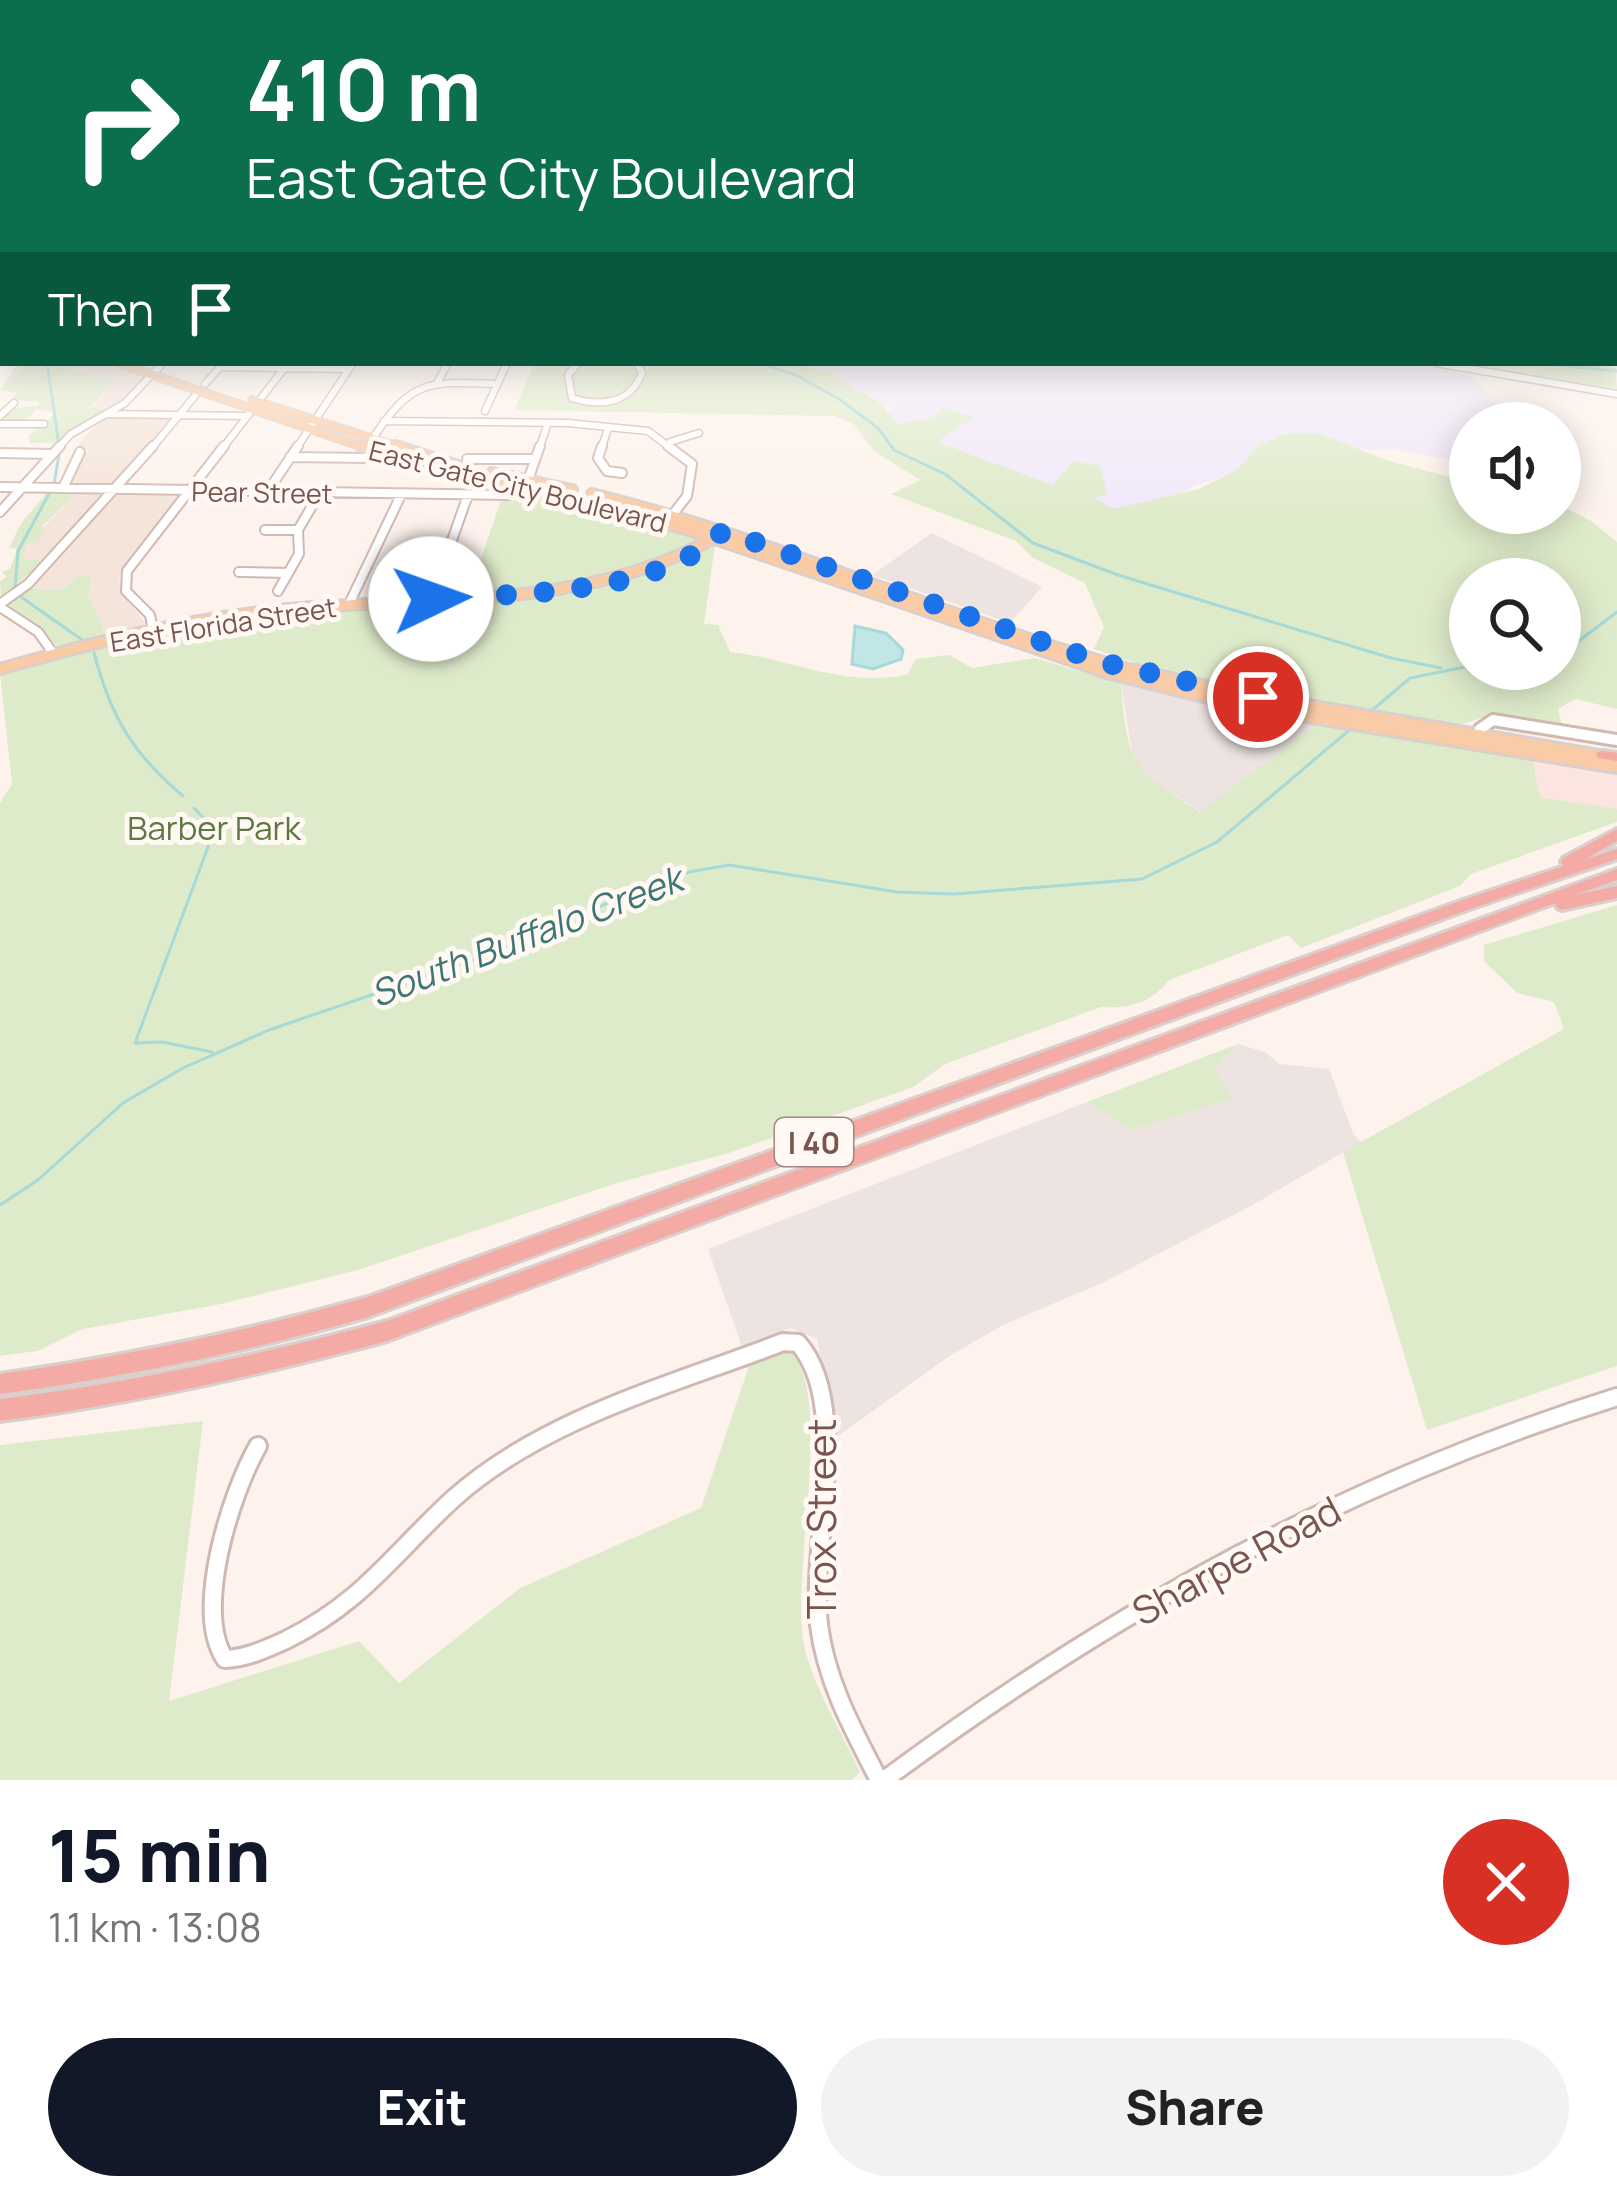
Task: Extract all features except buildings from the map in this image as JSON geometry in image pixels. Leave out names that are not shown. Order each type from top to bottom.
[{"type":"highway","points":[[1509,890],[1617,834]]},
{"type":"highway","name":"I 40","points":[[0,1384],[142,1362],[368,1307],[1617,854]]},
{"type":"highway","name":"I 40","points":[[0,1410],[170,1385],[387,1331],[1617,874]]},
{"type":"highway","points":[[1518,913],[1617,892]]},
{"type":"main road","name":"East Gate City Boulevard","points":[[158,368],[202,387]]},
{"type":"main road","name":"East Gate City Boulevard","points":[[158,368],[278,418],[346,432],[579,500],[720,535],[1173,686],[1614,760]]},
{"type":"main road","name":"East Gate City Boulevard","points":[[253,409],[438,470],[669,513],[720,535]]},
{"type":"main road","points":[[579,500],[591,497],[669,513]]},
{"type":"main road","name":"East Florida Street","points":[[0,669],[153,630],[349,604],[596,586],[650,571],[720,535]]},
{"type":"street","points":[[53,653],[38,632],[0,605],[28,584],[117,490],[221,366]]},
{"type":"street","points":[[153,630],[150,615],[126,591],[124,578],[285,366]]},
{"type":"street","points":[[268,491],[351,366]]},
{"type":"street","points":[[437,383],[446,366]]},
{"type":"street","points":[[485,410],[505,366]]},
{"type":"street","points":[[575,366],[566,377],[566,387],[572,398],[595,404],[614,402],[637,388],[643,374],[639,366]]},
{"type":"street","points":[[1469,366],[1617,394]]},
{"type":"street","points":[[0,512],[80,427],[125,403],[158,368]]},
{"type":"street","points":[[371,441],[403,392],[437,383],[496,383]]},
{"type":"street","points":[[0,403],[14,403],[0,420]]},
{"type":"street","points":[[104,414],[253,409]]},
{"type":"street","points":[[0,420],[44,424]]},
{"type":"street","points":[[384,421],[548,423],[648,431],[670,442],[692,464],[687,496],[669,513]]},
{"type":"street","points":[[525,484],[548,423]]},
{"type":"street","points":[[608,429],[598,458],[608,471],[622,472]]},
{"type":"street","points":[[670,442],[699,433]]},
{"type":"street","points":[[63,488],[80,452]]},
{"type":"street","points":[[0,453],[51,454]]},
{"type":"street","points":[[290,457],[368,458]]},
{"type":"street","points":[[467,459],[534,459]]},
{"type":"street","name":"Pear Street","points":[[0,487],[510,495],[525,484]]},
{"type":"street","points":[[278,591],[299,554],[298,530],[319,494]]},
{"type":"street","points":[[349,604],[400,495]]},
{"type":"street","points":[[431,599],[468,495]]},
{"type":"street","points":[[265,530],[298,530]]},
{"type":"street","points":[[239,572],[288,573]]},
{"type":"street","points":[[1481,740],[1485,722],[1493,720],[1617,740]]},
{"type":"street","name":"Trox Street","points":[[258,1446],[236,1486],[211,1620],[212,1645],[225,1659],[236,1660],[276,1645],[352,1602],[422,1529],[472,1484],[508,1460],[593,1417],[780,1343],[805,1348],[820,1395],[825,1441],[816,1592],[821,1644],[837,1696],[881,1780]]},
{"type":"street","name":"Sharpe Road","points":[[881,1780],[1004,1694],[1248,1545],[1476,1444],[1617,1397]]},
{"type":"shaded area","points":[[117,366],[146,378],[119,404],[105,411],[91,410],[112,384],[67,369]]},
{"type":"shaded area","points":[[792,366],[1446,366],[1465,369],[1494,402],[1449,402],[1449,460],[1398,450],[1343,449],[1285,456],[1196,485],[1136,521],[937,442],[969,416],[894,424],[887,417],[890,407],[829,375],[791,370]]},
{"type":"shaded area","points":[[104,417],[173,418],[116,485],[69,485],[80,457],[91,450],[77,448],[80,442]]},
{"type":"shaded area","points":[[80,491],[109,492],[45,560],[22,559],[27,543]]},
{"type":"shaded area","points":[[118,493],[185,493],[119,579],[121,593],[148,626],[107,636],[88,595],[92,578],[78,576],[62,590],[28,588]]},
{"type":"shaded area","points":[[932,533],[1042,587],[1010,623],[872,575]]},
{"type":"shaded area","points":[[1121,683],[1319,723],[1201,812],[1158,784],[1133,760]]},
{"type":"shaded area","points":[[1532,759],[1617,771],[1617,809],[1540,797]]},
{"type":"shaded area","points":[[1238,1044],[1265,1052],[1279,1064],[1329,1069],[1353,1133],[1361,1142],[1102,1283],[1001,1326],[948,1357],[834,1439],[817,1339],[790,1328],[743,1350],[708,1249],[1087,1102],[1131,1130],[1230,1099],[1215,1069]]},
{"type":"green space","points":[[17,366],[74,366],[69,369],[113,383],[91,407],[105,411],[57,443],[30,443],[28,437],[56,413],[37,409],[24,422],[0,423],[12,409],[40,405],[10,401],[17,393],[0,390]]},
{"type":"green space","points":[[534,366],[804,366],[826,371],[882,404],[897,424],[933,418],[943,407],[974,417],[937,442],[1053,485],[1073,461],[1100,466],[1107,494],[1094,498],[1113,509],[1199,489],[1238,469],[1258,446],[1285,434],[1318,433],[1389,461],[1449,477],[1449,534],[1581,534],[1581,516],[1617,542],[1617,709],[1575,699],[1558,709],[1562,726],[1492,715],[1458,725],[1274,696],[1183,676],[1094,649],[1104,627],[1085,583],[1033,558],[1016,541],[891,494],[920,480],[874,451],[853,423],[834,416],[514,410]]},
{"type":"green space","points":[[1471,366],[1615,366],[1617,389]]},
{"type":"green space","points":[[48,491],[80,491],[42,526],[45,531],[38,541],[27,544],[22,559],[45,560],[1,598],[0,581],[7,577],[1,572],[10,569],[17,549],[9,548],[20,525]]},
{"type":"green space","points":[[523,491],[652,520],[703,539],[701,545],[572,587],[469,594],[502,497]]},
{"type":"green space","name":"Barber Park","points":[[715,545],[704,624],[718,625],[730,652],[838,675],[883,678],[907,675],[916,659],[949,655],[972,668],[1034,658],[1121,683],[1126,732],[1138,762],[1160,785],[1200,812],[1319,723],[1532,759],[1540,797],[1617,809],[1617,822],[1471,874],[1460,886],[1301,948],[1288,935],[1169,980],[1139,1003],[1101,1007],[945,1064],[913,1087],[729,1153],[617,1183],[358,1270],[221,1304],[83,1329],[37,1351],[0,1356],[0,803],[12,784],[0,673],[141,636],[249,616],[558,592],[664,567]]},
{"type":"green space","points":[[78,576],[92,577],[88,595],[107,636],[59,647],[7,603],[28,588],[62,590]]},
{"type":"green space","points":[[1617,905],[1617,1366],[1427,1430],[1343,1152],[1564,1029],[1554,1002],[1517,993],[1484,961],[1484,945]]},
{"type":"green space","points":[[1238,1044],[1215,1069],[1231,1099],[1131,1130],[1087,1102]]},
{"type":"green space","points":[[780,1352],[792,1353],[804,1377],[810,1410],[801,1614],[804,1645],[821,1693],[860,1772],[852,1780],[0,1780],[0,1445],[203,1421],[169,1701],[359,1641],[399,1683],[520,1588],[701,1508],[749,1366]]},
{"type":"water","points":[[855,626],[886,633],[903,650],[901,659],[873,669],[852,664]]},
{"type":"waterway","points":[[47,366],[58,439]]},
{"type":"waterway","points":[[768,366],[839,399],[878,428],[894,450],[945,474],[1033,543],[1118,575],[1391,658],[1441,668]]},
{"type":"waterway","points":[[1565,366],[1617,371]]},
{"type":"waterway","points":[[54,485],[59,454]]},
{"type":"waterway","points":[[15,588],[18,551],[49,494]]},
{"type":"waterway","points":[[21,597],[81,639]]},
{"type":"waterway","name":"South Buffalo Creek","points":[[1581,639],[1617,612]]},
{"type":"waterway","points":[[94,653],[126,732],[150,765],[183,796]]},
{"type":"waterway","name":"South Buffalo Creek","points":[[1369,713],[1410,678],[1449,670]]},
{"type":"waterway","name":"South Buffalo Creek","points":[[0,1205],[38,1180],[123,1103],[183,1068],[269,1030],[491,954],[672,875],[729,865],[897,892],[954,894],[1142,879],[1217,842],[1353,727]]},
{"type":"waterway","points":[[194,808],[210,825],[208,847],[135,1043],[162,1042],[212,1052]]},
{"type":"route","points":[[431,599],[596,586],[667,564],[723,531],[1101,662],[1258,697]]}]
